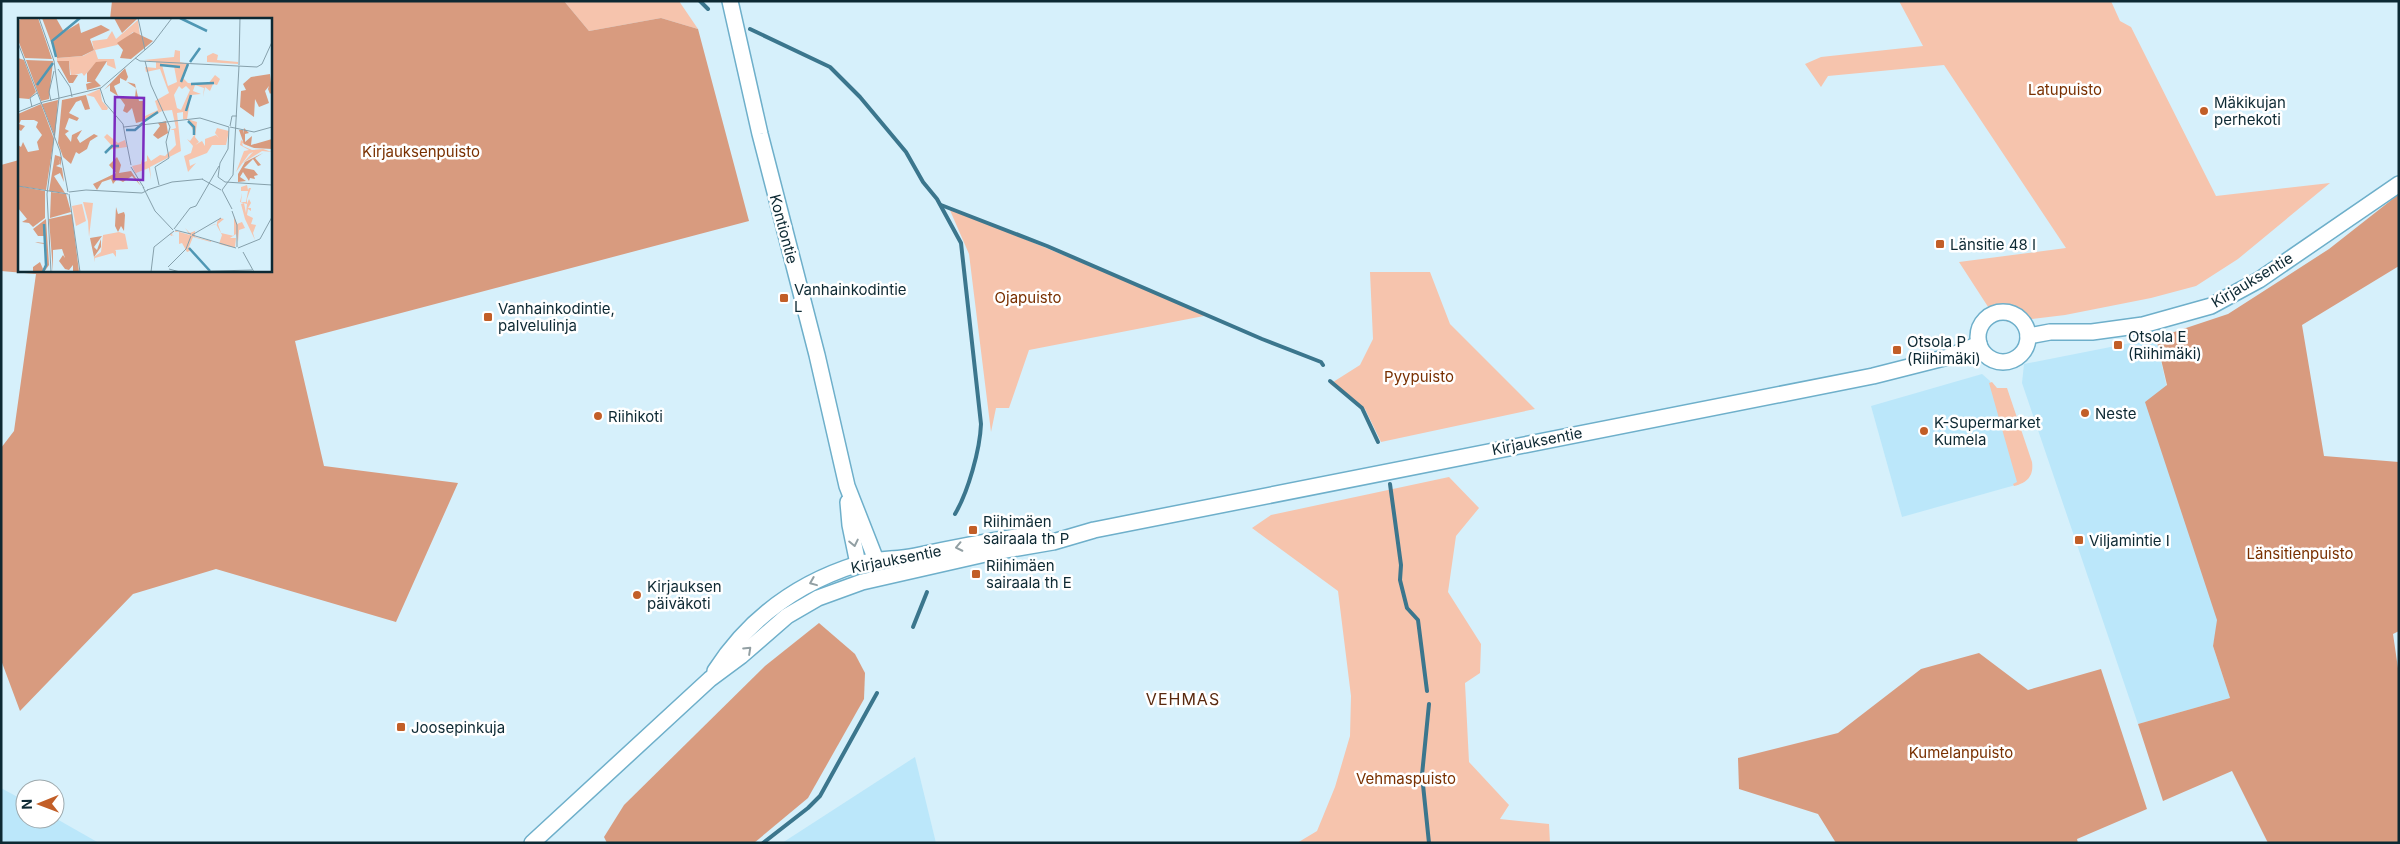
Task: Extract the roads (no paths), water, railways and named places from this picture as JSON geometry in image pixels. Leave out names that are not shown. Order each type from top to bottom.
[{"type":"street","name":"Kontiontie","points":[[730,1],[760,134],[817,355],[847,486],[850,525],[858,564]]},
{"type":"street","name":"Kirjauksentie","points":[[2028,336],[2050,332],[2092,332],[2144,325],[2211,306],[2258,280],[2399,184]]},
{"type":"street","points":[[2002,312],[2017,316],[2026,328],[2028,336],[2024,351],[2011,361],[2004,362],[1989,358],[1979,344],[1979,330],[1982,323],[1994,313],[2002,312]]},
{"type":"street","name":"Kirjauksentie","points":[[532,843],[710,679],[741,656],[787,616],[818,598],[862,582],[994,552],[1053,542],[1094,530],[1873,376],[1948,356],[1979,344]]},
{"type":"street","name":"Kontiontie","points":[[847,486],[876,560]]},
{"type":"street","name":"Kirjauksentie","points":[[710,679],[730,648],[782,599],[811,582],[858,564],[876,560],[911,556],[989,541],[1051,532],[1094,530]]},
{"type":"waterway","points":[[700,1],[708,9]]},
{"type":"waterway","points":[[750,29],[830,67],[860,97],[906,152],[923,182],[937,199],[961,243],[981,424],[972,470],[955,514]]},
{"type":"waterway","points":[[941,205],[1047,246],[1262,339],[1321,362],[1323,365]]},
{"type":"waterway","points":[[1330,381],[1362,408],[1378,442]]},
{"type":"waterway","points":[[1390,484],[1401,565],[1400,580],[1407,608],[1418,620],[1427,691]]},
{"type":"waterway","points":[[913,627],[927,592]]},
{"type":"waterway","points":[[763,843],[808,808],[820,796],[877,693]]},
{"type":"waterway","points":[[1429,704],[1422,775],[1429,843]]},
{"type":"place","name":"Mäkikujan perhekoti","points":[[2204,111]]},
{"type":"place","name":"Länsitie 48 I","points":[[1940,244]]},
{"type":"place","name":"Vanhainkodintie L","points":[[784,298]]},
{"type":"place","name":"Vanhainkodintie, palvelulinja","points":[[488,317]]},
{"type":"place","name":"Otsola E (Riihimäki)","points":[[2118,345]]},
{"type":"place","name":"Otsola P (Riihimäki)","points":[[1897,350]]},
{"type":"place","name":"Neste","points":[[2085,413]]},
{"type":"place","name":"Riihikoti","points":[[598,416]]},
{"type":"place","name":"K-Supermarket Kumela","points":[[1924,431]]},
{"type":"place","name":"Riihimäen sairaala th P","points":[[973,530]]},
{"type":"place","name":"Viljamintie I","points":[[2079,540]]},
{"type":"place","name":"Riihimäen sairaala th E","points":[[976,574]]},
{"type":"place","name":"Kirjauksen päiväkoti","points":[[637,595]]},
{"type":"place","name":"Joosepinkuja","points":[[401,727]]},
{"type":"district","name":"VEHMAS","points":[[1183,699]]},
{"type":"park label","name":"Latupuisto","points":[[2065,89]]},
{"type":"park label","name":"Kirjauksenpuisto","points":[[421,151]]},
{"type":"park label","name":"Ojapuisto","points":[[1028,297]]},
{"type":"park label","name":"Pyypuisto","points":[[1419,376]]},
{"type":"park label","name":"Länsitienpuisto","points":[[2300,553]]},
{"type":"park label","name":"Kumelanpuisto","points":[[1961,752]]},
{"type":"park label","name":"Vehmaspuisto","points":[[1406,778]]}]
